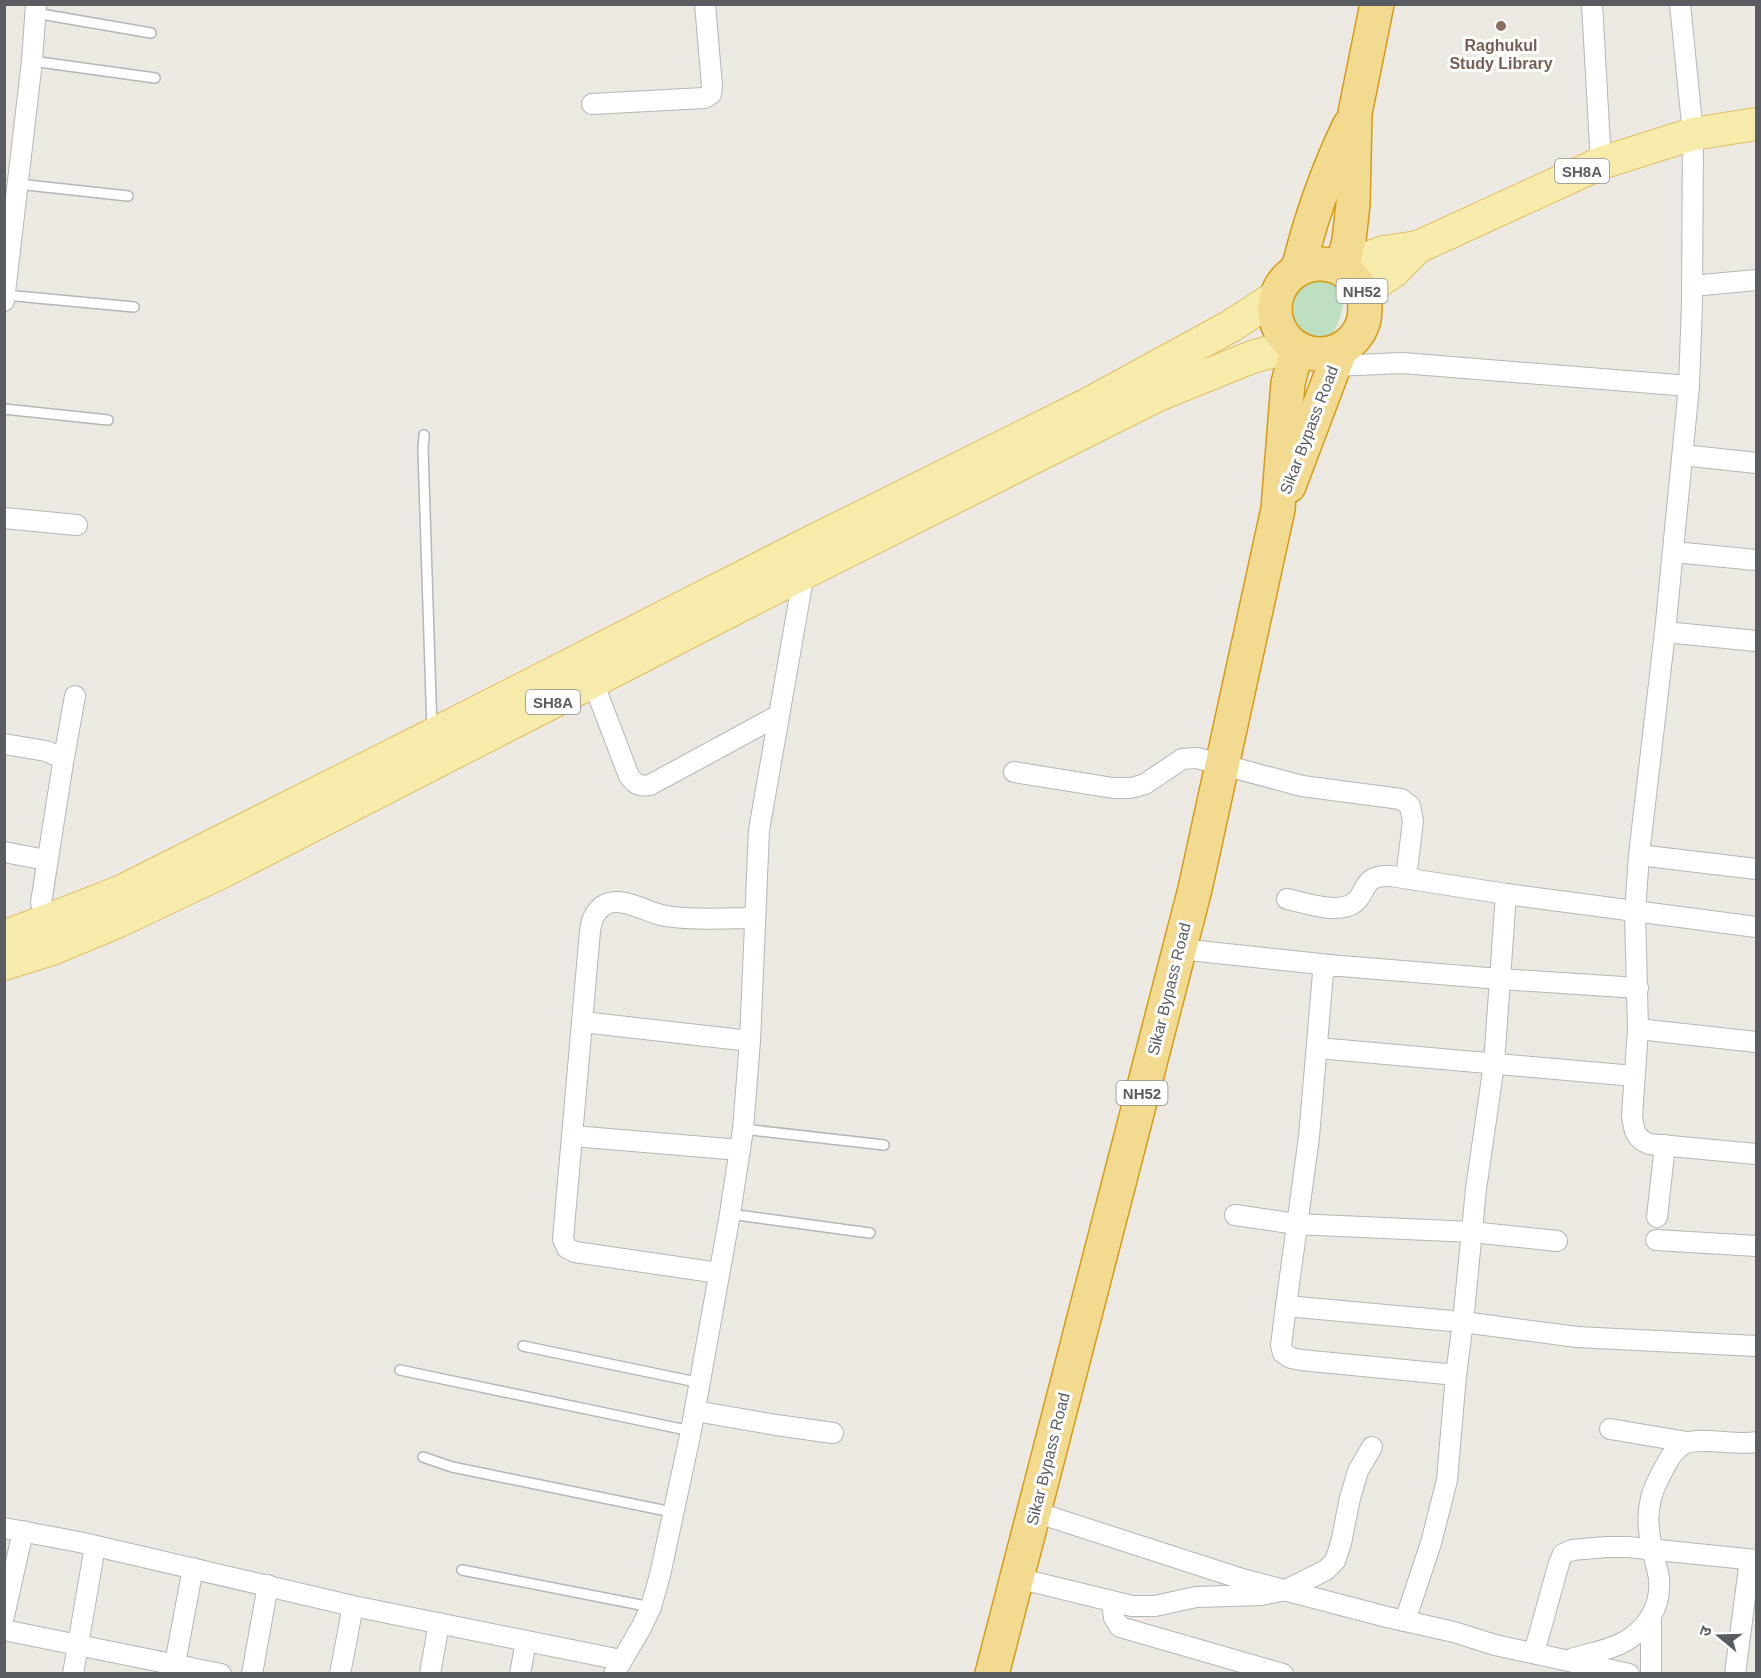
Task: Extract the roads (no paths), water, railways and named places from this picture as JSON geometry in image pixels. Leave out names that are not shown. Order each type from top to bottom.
[{"type":"highway","name":"Sikar Bypass Road","points":[[1278,509],[1295,473],[1337,358],[1352,343],[1362,325],[1366,305],[1351,278],[1349,240],[1353,204],[1356,113],[1377,4]]},
{"type":"highway","name":"Sikar Bypass Road","points":[[1277,296],[1289,276],[1298,270],[1307,233],[1336,154],[1356,113]]},
{"type":"highway","name":"NH52","points":[[1298,270],[1319,264],[1351,278]]},
{"type":"highway","points":[[1277,296],[1276,318],[1284,338],[1295,347]]},
{"type":"highway","name":"Sikar Bypass Road","points":[[992,1674],[1195,889],[1278,509],[1288,383],[1295,347],[1311,354],[1337,358]]},
{"type":"main road","name":"SH8A","points":[[1351,278],[1358,264],[1384,252],[1418,247],[1601,163],[1693,134],[1756,124]]},
{"type":"main road","name":"SH8A","points":[[4,964],[120,892],[1090,403],[1231,326],[1277,296]]},
{"type":"main road","name":"SH8A","points":[[4,937],[54,934],[119,921],[220,873],[804,573],[1156,396],[1252,357],[1295,347]]},
{"type":"street","points":[[592,104],[693,99],[704,98],[711,94],[705,4]]},
{"type":"street","points":[[1592,4],[1601,163]]},
{"type":"street","points":[[1680,4],[1693,134],[1689,386],[1674,552],[1639,855],[1635,912],[1638,1029],[1632,1116],[1634,1129],[1639,1139],[1649,1144],[1756,1154]]},
{"type":"street","points":[[5,297],[36,9]]},
{"type":"street","points":[[1692,286],[1756,280]]},
{"type":"street","points":[[1337,358],[1689,386]]},
{"type":"street","points":[[1683,455],[1756,463]]},
{"type":"street","points":[[4,518],[77,525]]},
{"type":"street","points":[[1674,552],[1756,560]]},
{"type":"street","points":[[4,1616],[14,1530],[95,1546],[353,1606],[526,1641],[618,1667],[651,1607],[660,1575],[672,1512],[692,1431],[730,1214],[743,1129],[750,1041],[759,830],[804,573]]},
{"type":"street","points":[[1665,632],[1756,641]]},
{"type":"street","points":[[593,682],[629,776],[635,783],[642,786],[650,785],[779,715]]},
{"type":"street","points":[[54,934],[41,903],[46,860],[75,696]]},
{"type":"street","points":[[4,744],[46,752],[62,758],[63,763]]},
{"type":"street","points":[[1014,772],[1113,788],[1131,788],[1145,784],[1182,759],[1197,758],[1302,786],[1401,799],[1410,806],[1413,821],[1406,878]]},
{"type":"street","points":[[4,852],[46,860]]},
{"type":"street","points":[[1639,855],[1756,869]]},
{"type":"street","points":[[1287,899],[1331,907],[1345,907],[1356,902],[1370,880],[1378,875],[1756,927]]},
{"type":"street","points":[[1405,1621],[1431,1543],[1447,1480],[1472,1232],[1494,1064],[1506,894]]},
{"type":"street","points":[[719,1273],[575,1252],[567,1248],[563,1239],[591,921],[597,911],[607,904],[618,902],[662,915],[755,918]]},
{"type":"street","points":[[1180,949],[1339,966],[1638,988]]},
{"type":"street","points":[[1339,966],[1330,966],[1323,973],[1309,1137],[1281,1344],[1283,1353],[1291,1358],[1456,1375]]},
{"type":"street","points":[[583,1022],[750,1041]]},
{"type":"street","points":[[1638,1029],[1756,1042]]},
{"type":"street","points":[[1318,1048],[1634,1076]]},
{"type":"street","points":[[573,1136],[740,1150]]},
{"type":"street","points":[[1657,1217],[1665,1145]]},
{"type":"street","points":[[1235,1215],[1296,1224],[1472,1232],[1557,1241]]},
{"type":"street","points":[[1656,1240],[1756,1246]]},
{"type":"street","points":[[1286,1306],[1463,1322],[1576,1337],[1756,1346]]},
{"type":"street","points":[[695,1410],[833,1433]]},
{"type":"street","points":[[1610,1429],[1687,1442],[1740,1444],[1756,1442]]},
{"type":"street","points":[[1651,1674],[1651,1620],[1659,1580],[1648,1527],[1649,1506],[1655,1485],[1677,1448],[1687,1442]]},
{"type":"street","points":[[1017,1578],[1132,1606],[1155,1606],[1196,1597],[1261,1595],[1286,1590],[1326,1570],[1335,1561],[1358,1470],[1372,1447]]},
{"type":"street","points":[[1035,1512],[1242,1579],[1534,1653],[1629,1674]]},
{"type":"street","points":[[73,1674],[95,1546]]},
{"type":"street","points":[[1534,1653],[1563,1554],[1572,1550],[1606,1547],[1651,1549],[1753,1560],[1735,1674]]},
{"type":"street","points":[[174,1669],[193,1568]]},
{"type":"street","points":[[252,1674],[268,1585]]},
{"type":"street","points":[[1112,1602],[1114,1618],[1120,1627],[1283,1674]]},
{"type":"street","points":[[340,1674],[353,1606]]},
{"type":"street","points":[[1569,1660],[1619,1644],[1637,1634],[1651,1620]]},
{"type":"street","points":[[430,1674],[439,1623]]},
{"type":"street","points":[[4,1630],[78,1645],[174,1669],[221,1674]]},
{"type":"street","points":[[520,1674],[526,1641]]},
{"type":"lane","points":[[36,9],[151,33]]},
{"type":"lane","points":[[32,61],[155,78]]},
{"type":"lane","points":[[18,184],[128,196]]},
{"type":"lane","points":[[5,297],[135,307]]},
{"type":"lane","points":[[4,409],[108,420]]},
{"type":"lane","points":[[424,435],[432,735]]},
{"type":"lane","points":[[743,1129],[884,1145]]},
{"type":"lane","points":[[730,1214],[870,1233]]},
{"type":"lane","points":[[523,1346],[701,1383]]},
{"type":"lane","points":[[400,1370],[692,1431]]},
{"type":"lane","points":[[423,1457],[452,1467],[672,1512]]},
{"type":"lane","points":[[462,1570],[651,1607]]},
{"type":"place","name":"Raghukul Study Library","points":[[1501,26]]}]
